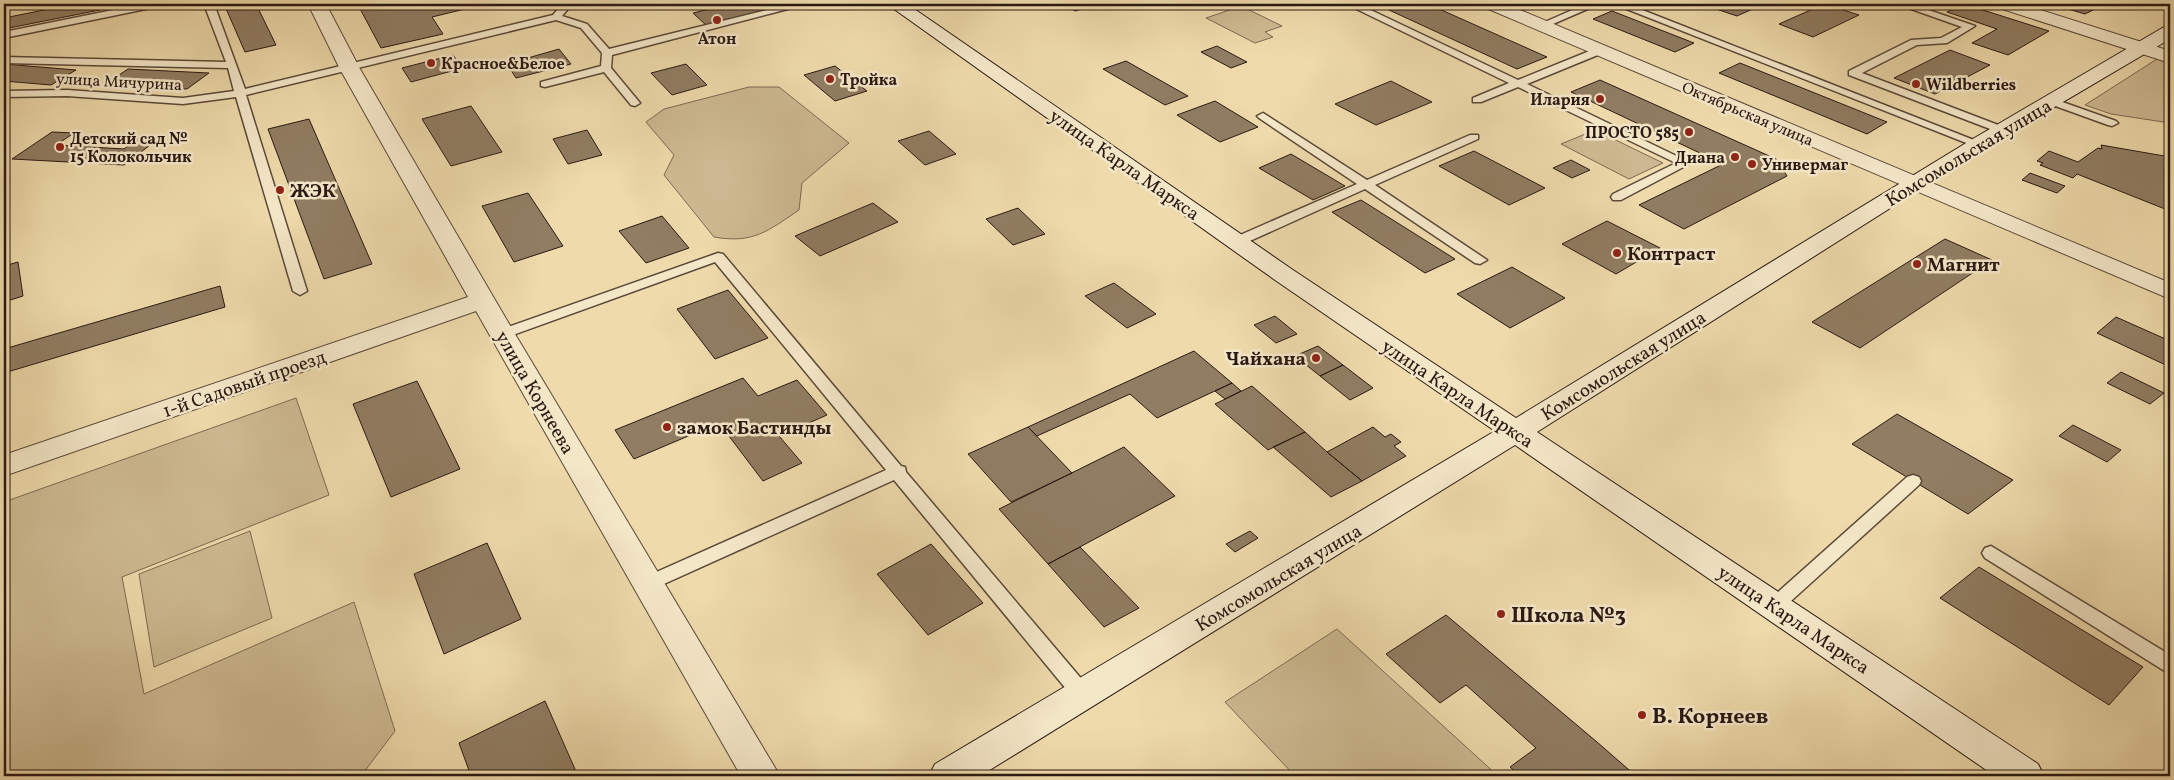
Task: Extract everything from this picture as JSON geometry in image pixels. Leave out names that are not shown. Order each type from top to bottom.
[{"type":"street","name":"улица Корнеева","points":[[317,4],[350,68],[502,334],[761,776]]},
{"type":"street","name":"улица Карла Маркса","points":[[896,4],[1236,242],[1774,606],[2016,774]]},
{"type":"street","name":"Октябрьская улица","points":[[1492,4],[2170,292]]},
{"type":"street","points":[[2004,4],[2170,57]]},
{"type":"street","name":"Комсомольская улица","points":[[948,776],[1515,432],[1978,144],[2170,31]]},
{"type":"street","name":"1-й Садовый проезд","points":[[4,466],[484,300]]},
{"type":"lane","points":[[4,35],[156,4]]},
{"type":"lane","points":[[209,4],[232,65],[300,291]]},
{"type":"lane","points":[[567,4],[556,17],[584,26],[607,53],[606,68],[636,103]]},
{"type":"lane","points":[[1351,4],[1685,163],[1617,196]]},
{"type":"lane","points":[[1543,25],[1594,4]]},
{"type":"lane","points":[[1619,4],[1978,144]]},
{"type":"lane","points":[[1902,4],[1970,26],[1943,41],[1915,42],[1853,73],[2002,130]]},
{"type":"lane","points":[[607,53],[783,9]]},
{"type":"lane","name":"улица Мичурина","points":[[4,94],[67,93],[183,101],[240,93],[556,17]]},
{"type":"lane","points":[[1476,100],[1601,50]]},
{"type":"lane","points":[[4,60],[232,65]]},
{"type":"lane","points":[[545,84],[606,68]]},
{"type":"lane","points":[[2051,101],[2112,123]]},
{"type":"lane","points":[[1263,116],[1480,260]]},
{"type":"lane","points":[[1236,242],[1474,137]]},
{"type":"lane","points":[[502,334],[718,257],[773,326],[899,471],[1083,695]]},
{"type":"lane","points":[[649,583],[899,471]]},
{"type":"lane","points":[[1774,606],[1913,481]]},
{"type":"lane","points":[[1991,552],[2170,664]]},
{"type":"shaded area","points":[[1241,6],[1282,26],[1265,32],[1273,37],[1255,43],[1206,18]]},
{"type":"shaded area","points":[[2157,59],[2170,63],[2170,123],[2111,114],[2085,105]]},
{"type":"shaded area","points":[[749,87],[779,87],[849,143],[802,183],[799,210],[769,230],[750,237],[728,239],[714,237],[664,175],[674,155],[646,122],[664,109]]},
{"type":"shaded area","points":[[1595,130],[1663,163],[1629,179],[1561,144]]},
{"type":"shaded area","points":[[296,398],[329,495],[122,577],[144,694],[354,602],[395,731],[361,776],[4,776],[4,502]]},
{"type":"shaded area","points":[[250,531],[272,618],[154,667],[139,574]]},
{"type":"shaded area","points":[[1337,629],[1498,776],[1295,776],[1225,702]]},
{"type":"building","points":[[74,4],[130,4],[4,29],[4,18]]},
{"type":"building","points":[[224,4],[256,4],[276,45],[245,52]]},
{"type":"building","points":[[461,4],[465,9],[432,17],[443,34],[381,48],[358,5]]},
{"type":"building","points":[[500,4],[526,4],[504,9]]},
{"type":"building","points":[[603,4],[630,4],[608,9]]},
{"type":"building","name":"Атон","points":[[730,4],[774,4],[780,8],[708,27],[693,13]]},
{"type":"building","points":[[1064,4],[1100,4],[1075,11]]},
{"type":"building","points":[[1376,4],[1428,4],[1547,57],[1517,69]]},
{"type":"building","points":[[1677,4],[1703,4],[1691,9]]},
{"type":"building","points":[[1722,4],[1764,4],[1737,16],[1713,8]]},
{"type":"building","points":[[1824,4],[1859,15],[1813,37],[1779,24]]},
{"type":"building","points":[[1964,4],[2049,31],[2008,55],[1972,43],[1997,29],[1947,12]]},
{"type":"building","points":[[2051,4],[2105,4],[2085,14]]},
{"type":"building","points":[[1612,11],[1694,43],[1675,52],[1593,19]]},
{"type":"building","points":[[1217,46],[1247,62],[1231,68],[1201,52]]},
{"type":"building","points":[[559,49],[571,64],[516,78],[507,64]]},
{"type":"building","points":[[1950,50],[1990,65],[1935,94],[1894,78]]},
{"type":"building","points":[[453,55],[463,68],[411,82],[402,68]]},
{"type":"building","points":[[1126,61],[1188,96],[1165,105],[1103,69]]},
{"type":"building","points":[[1740,63],[1887,122],[1867,134],[1719,73]]},
{"type":"building","points":[[4,64],[76,70],[51,85],[4,81]]},
{"type":"building","points":[[686,64],[707,85],[672,95],[651,73]]},
{"type":"building","points":[[835,66],[867,91],[835,101],[804,75]]},
{"type":"building","points":[[128,69],[209,73],[187,89],[104,85]]},
{"type":"building","points":[[1600,80],[1776,159],[1787,176],[1684,229],[1639,205],[1723,164],[1571,92]]},
{"type":"building","points":[[1391,81],[1432,102],[1376,125],[1335,104]]},
{"type":"building","points":[[1215,101],[1258,127],[1220,142],[1177,115]]},
{"type":"building","points":[[471,106],[502,152],[451,166],[422,119]]},
{"type":"building","points":[[309,119],[372,264],[324,279],[268,129]]},
{"type":"building","points":[[587,130],[602,155],[568,164],[553,139]]},
{"type":"building","points":[[929,131],[956,154],[925,165],[898,141]]},
{"type":"building","name":"Детский сад № 15 Колокольчик","points":[[52,132],[74,133],[56,145],[124,149],[138,138],[158,139],[124,165],[12,159]]},
{"type":"building","points":[[2101,145],[2170,157],[2170,211],[2077,174],[2073,178],[2040,165],[2043,163],[2037,161],[2049,151],[2078,162],[2098,148],[2102,149]]},
{"type":"building","points":[[1474,151],[1545,188],[1509,205],[1439,166]]},
{"type":"building","points":[[1291,154],[1345,186],[1313,200],[1259,168]]},
{"type":"building","points":[[1571,160],[1590,170],[1572,178],[1553,168]]},
{"type":"building","points":[[2030,173],[2065,186],[2057,193],[2022,180]]},
{"type":"building","points":[[528,193],[563,246],[514,262],[482,206]]},
{"type":"building","points":[[1361,200],[1455,259],[1425,273],[1332,212]]},
{"type":"building","points":[[873,203],[898,222],[820,256],[795,236]]},
{"type":"building","points":[[1018,208],[1045,234],[1013,245],[986,219]]},
{"type":"building","points":[[662,216],[689,248],[646,263],[619,231]]},
{"type":"building","points":[[1607,221],[1660,248],[1616,274],[1562,244]]},
{"type":"building","points":[[1945,239],[1992,260],[1860,348],[1812,322]]},
{"type":"building","points":[[18,262],[23,296],[4,302],[4,266]]},
{"type":"building","points":[[1512,267],[1565,298],[1510,328],[1457,294]]},
{"type":"building","points":[[1114,283],[1156,314],[1127,328],[1085,296]]},
{"type":"building","points":[[220,286],[225,307],[4,373],[4,349]]},
{"type":"building","points":[[728,290],[768,338],[715,359],[677,309]]},
{"type":"building","points":[[1275,316],[1297,334],[1276,343],[1254,325]]},
{"type":"building","points":[[2116,317],[2170,341],[2170,367],[2097,333]]},
{"type":"building","points":[[1318,346],[1343,365],[1320,376],[1295,356]]},
{"type":"building","points":[[1194,351],[1232,383],[1157,418],[1130,394],[1037,436],[1028,427]]},
{"type":"building","points":[[1343,365],[1373,388],[1350,400],[1320,376]]},
{"type":"building","points":[[2121,372],[2164,393],[2150,404],[2107,383]]},
{"type":"building","name":"замок Бастинды","points":[[743,378],[758,396],[797,380],[827,415],[779,436],[802,463],[763,481],[719,423],[634,459],[615,430]]},
{"type":"building","points":[[417,381],[460,469],[391,497],[353,404]]},
{"type":"building","points":[[1232,383],[1241,391],[1225,399],[1215,391]]},
{"type":"building","points":[[1252,386],[1305,432],[1268,450],[1215,404]]},
{"type":"building","points":[[1897,414],[2013,480],[1968,514],[1852,444]]},
{"type":"building","points":[[2073,425],[2121,450],[2107,462],[2059,436]]},
{"type":"building","points":[[1028,427],[1072,473],[1011,502],[968,454]]},
{"type":"building","points":[[1373,427],[1385,437],[1391,434],[1401,442],[1394,446],[1406,456],[1362,481],[1327,452]]},
{"type":"building","points":[[1305,432],[1362,481],[1331,497],[1273,447]]},
{"type":"building","points":[[1124,447],[1175,496],[1048,564],[999,509]]},
{"type":"building","points":[[1250,531],[1258,538],[1235,552],[1226,544]]},
{"type":"building","points":[[487,543],[521,619],[444,654],[414,574]]},
{"type":"building","points":[[931,544],[983,603],[928,635],[877,574]]},
{"type":"building","points":[[1080,547],[1139,608],[1104,627],[1048,564]]},
{"type":"building","points":[[1979,567],[2143,667],[2109,705],[1940,598]]},
{"type":"building","points":[[1446,615],[1636,776],[1520,776],[1510,767],[1536,748],[1466,685],[1440,703],[1386,654]]},
{"type":"building","points":[[545,701],[578,776],[471,776],[459,743]]},
{"type":"place","name":"Атон","points":[[717,20]]},
{"type":"place","name":"Красное&Белое","points":[[431,63]]},
{"type":"place","name":"Тройка","points":[[830,79]]},
{"type":"place","name":"Wildberries","points":[[1916,84]]},
{"type":"place","name":"Илария","points":[[1600,99]]},
{"type":"place","name":"ПРОСТО 585","points":[[1689,132]]},
{"type":"place","name":"Детский сад № 15 Колокольчик","points":[[60,147]]},
{"type":"place","name":"Диана","points":[[1735,157]]},
{"type":"place","name":"Универмаг","points":[[1752,164]]},
{"type":"place","name":"ЖЭК","points":[[280,190]]},
{"type":"place","name":"Контраст","points":[[1617,253]]},
{"type":"place","name":"Магнит","points":[[1917,264]]},
{"type":"place","name":"Чайхана","points":[[1316,358]]},
{"type":"place","name":"замок Бастинды","points":[[667,427]]},
{"type":"place","name":"Школа №3","points":[[1501,614]]},
{"type":"place","name":"В. Корнеев","points":[[1642,715]]}]
